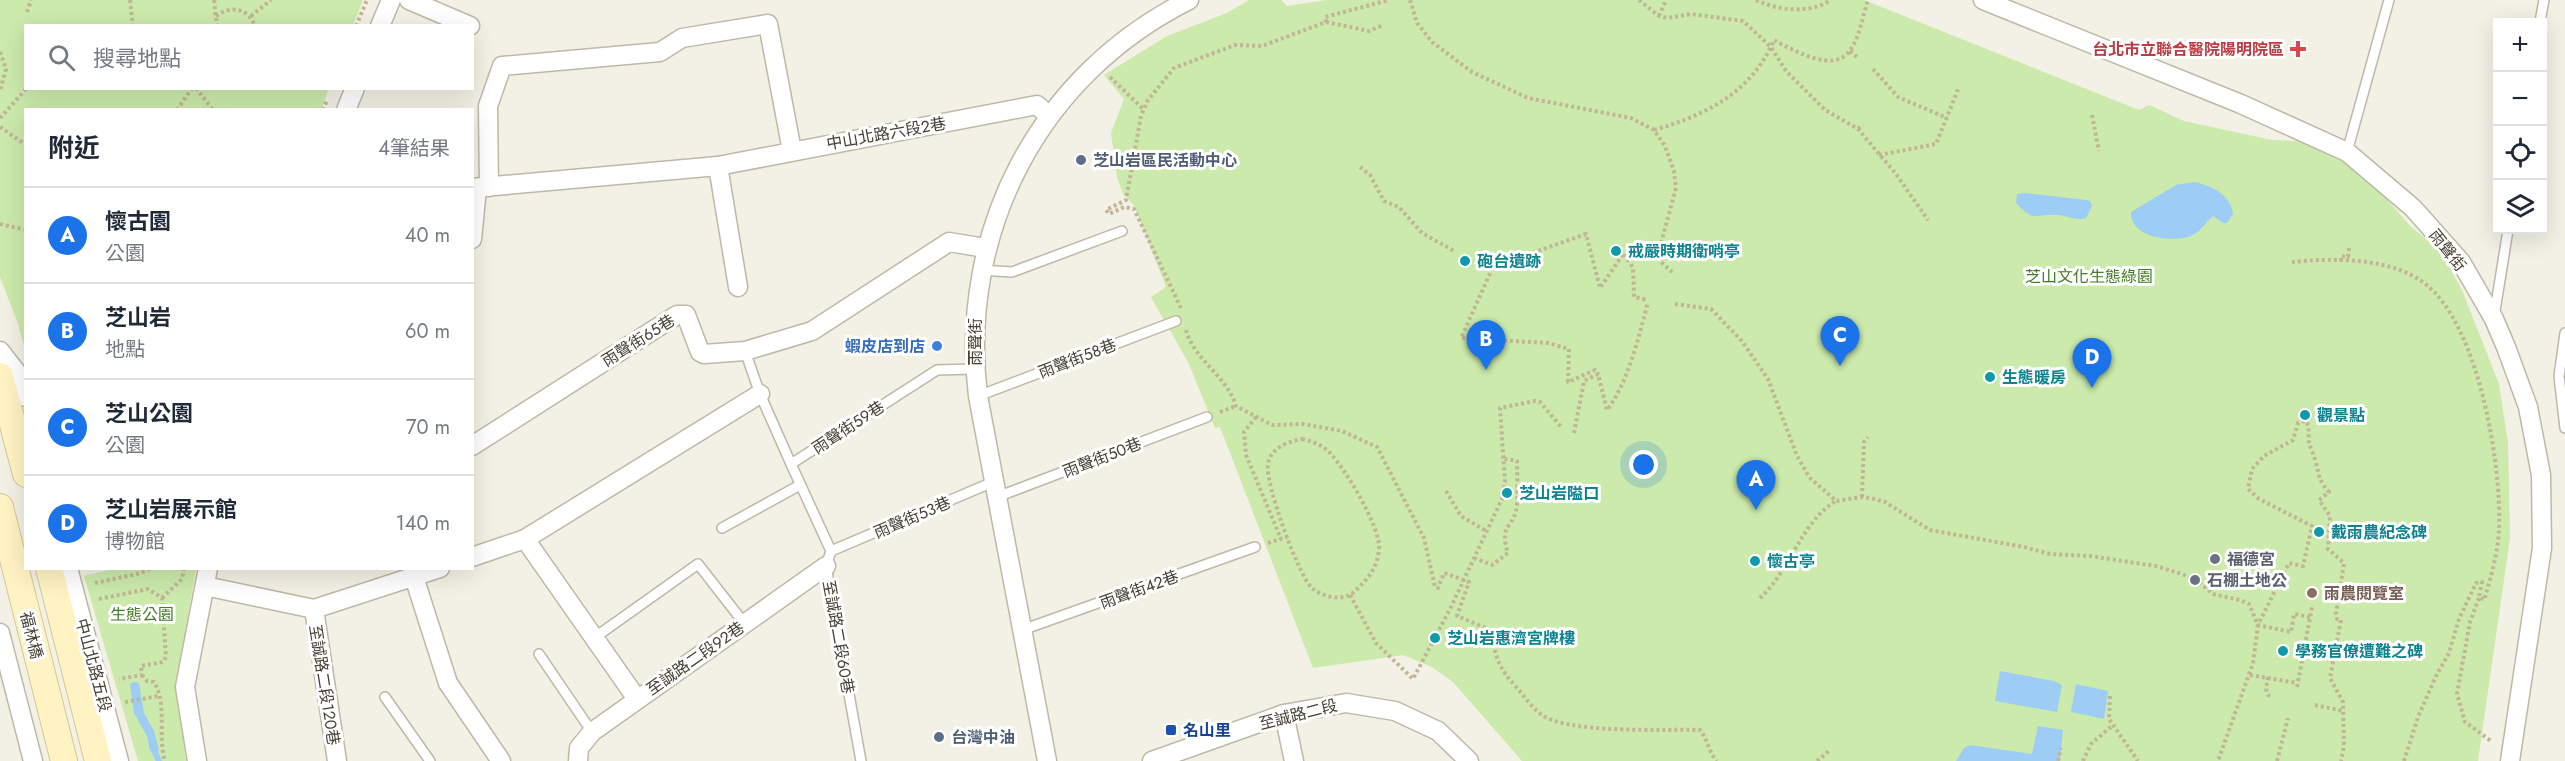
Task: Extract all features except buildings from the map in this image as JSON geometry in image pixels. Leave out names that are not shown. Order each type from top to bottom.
[{"type":"main road","points":[[0,376],[24,466]]},
{"type":"main road","name":"福林橋","points":[[0,508],[64,761]]},
{"type":"main road","name":"福林橋","points":[[50,570],[98,761]]},
{"type":"street","points":[[381,24],[391,0]]},
{"type":"street","points":[[409,0],[465,24]]},
{"type":"street","name":"雨聲街","points":[[1047,761],[974,369],[975,316],[980,270],[997,214],[1020,160],[1049,117],[1086,74],[1160,6],[1189,0]]},
{"type":"street","name":"雨聲街","points":[[1983,0],[2241,104],[2346,152],[2413,208],[2461,262],[2494,319],[2528,407],[2541,475],[2542,548],[2510,761]]},
{"type":"street","points":[[474,224],[488,106],[502,66],[660,52],[682,38],[768,24],[792,151]]},
{"type":"street","points":[[347,108],[354,90]]},
{"type":"street","name":"中山北路六段2巷","points":[[479,188],[718,166],[1037,105],[1049,117]]},
{"type":"street","points":[[718,166],[738,287]]},
{"type":"street","name":"雨聲街65巷","points":[[474,445],[677,315],[686,315],[700,352],[704,354],[745,351],[812,331],[949,242],[985,249]]},
{"type":"street","points":[[0,351],[21,378],[24,389]]},
{"type":"street","points":[[474,556],[525,539],[760,394]]},
{"type":"street","points":[[525,539],[637,699]]},
{"type":"street","name":"至誠路二段92巷","points":[[578,761],[579,748],[592,732],[829,559]]},
{"type":"street","name":"中山北路五段","points":[[69,570],[119,761]]},
{"type":"street","points":[[197,761],[185,687],[207,577],[314,609],[419,574],[448,683],[501,761]]},
{"type":"street","name":"至誠路二段120巷","points":[[314,609],[337,761]]},
{"type":"street","points":[[0,633],[33,761]]},
{"type":"street","name":"至誠路二段","points":[[1152,761],[1284,714],[1346,703],[1395,711],[1438,731],[1469,761]]},
{"type":"street","points":[[1284,714],[1294,761]]},
{"type":"lane","points":[[2346,152],[2389,0]]},
{"type":"lane","points":[[2541,18],[2544,0]]},
{"type":"lane","points":[[980,270],[1012,272],[1122,231]]},
{"type":"lane","points":[[2494,319],[2507,234]]},
{"type":"lane","name":"雨聲街58巷","points":[[978,396],[1176,321]]},
{"type":"lane","points":[[2565,333],[2559,376],[2565,428]]},
{"type":"lane","name":"雨聲街59巷","points":[[745,351],[760,394],[791,464],[937,370],[974,369]]},
{"type":"lane","name":"雨聲街50巷","points":[[995,489],[1210,416]]},
{"type":"lane","name":"至誠路二段60巷","points":[[791,464],[829,559],[861,761]]},
{"type":"lane","points":[[722,528],[800,485]]},
{"type":"lane","name":"雨聲街53巷","points":[[829,559],[995,489]]},
{"type":"lane","name":"雨聲街42巷","points":[[1022,630],[1257,546]]},
{"type":"lane","points":[[594,638],[698,564],[744,623]]},
{"type":"lane","points":[[539,654],[592,732]]},
{"type":"lane","points":[[385,697],[430,761]]},
{"type":"path","points":[[27,12],[31,0]]},
{"type":"path","points":[[130,0],[133,24]]},
{"type":"path","points":[[214,0],[217,24]]},
{"type":"path","points":[[250,16],[271,0]]},
{"type":"path","points":[[357,24],[367,0]]},
{"type":"path","points":[[1326,22],[1325,17],[1389,0]]},
{"type":"path","points":[[1410,0],[1417,22],[1432,42],[1472,72],[1528,98],[1631,118],[1654,130],[1665,146],[1674,171],[1676,188],[1658,259],[1672,272]]},
{"type":"path","points":[[1639,0],[1659,16],[1667,18],[1691,14],[1743,21],[1771,47],[1786,71],[1826,110],[1858,129],[1928,220]]},
{"type":"path","points":[[1659,16],[1666,0]]},
{"type":"path","points":[[1756,0],[1773,8],[1801,10],[1831,0]]},
{"type":"path","points":[[1654,130],[1709,111],[1732,94],[1740,88],[1774,40],[1812,59],[1840,58],[1850,51],[1868,0]]},
{"type":"path","points":[[216,16],[222,11],[237,9],[250,16],[254,24]]},
{"type":"path","points":[[1181,307],[1134,209],[1124,207],[1109,214],[1106,210],[1126,200],[1148,100],[1174,68],[1234,45],[1262,46],[1326,22],[1369,31],[1383,25]]},
{"type":"path","points":[[1850,51],[1858,58]]},
{"type":"path","points":[[0,52],[6,69],[0,91]]},
{"type":"path","points":[[1873,69],[1898,97],[1947,118]]},
{"type":"path","points":[[1110,77],[1144,110]]},
{"type":"path","points":[[1879,155],[1936,144],[1959,87]]},
{"type":"path","points":[[0,118],[25,90]]},
{"type":"path","points":[[179,108],[192,90]]},
{"type":"path","points":[[196,90],[211,108]]},
{"type":"path","points":[[2092,115],[2099,151]]},
{"type":"path","points":[[1858,129],[1863,125]]},
{"type":"path","points":[[0,127],[24,144]]},
{"type":"path","points":[[1360,167],[1370,175],[1384,201],[1399,207],[1422,233],[1456,252]]},
{"type":"path","points":[[0,224],[24,230]]},
{"type":"path","points":[[1477,261],[1493,267],[1586,234],[1600,288],[1624,253],[1633,268],[1634,297],[1648,301],[1623,382],[1607,410],[1595,370],[1568,382],[1569,350],[1548,343],[1461,338],[1493,267]]},
{"type":"path","points":[[2341,261],[2341,256],[2348,257],[2349,248]]},
{"type":"path","points":[[2292,262],[2341,261],[2396,269],[2423,282],[2444,303],[2465,340],[2479,383],[2492,441],[2499,530],[2484,600],[2479,597]]},
{"type":"path","points":[[1675,304],[1711,309],[1741,340],[1768,379],[1797,456],[1809,477],[1836,501]]},
{"type":"path","points":[[1186,330],[1189,341],[1231,391],[1236,406],[1272,425],[1304,424],[1342,431],[1377,447],[1424,538],[1435,587],[1438,588],[1444,573],[1469,582],[1457,616],[1493,631],[1494,653],[1507,677],[1541,714],[1554,722],[1578,727],[1700,730],[1705,735],[1711,755],[1717,761]]},
{"type":"path","points":[[1574,433],[1584,381],[1598,374]]},
{"type":"path","points":[[1350,595],[1376,643],[1413,679],[1502,499],[1505,482],[1500,408],[1540,402],[1562,428]]},
{"type":"path","points":[[1210,416],[1236,406]]},
{"type":"path","points":[[1256,417],[1244,432],[1246,455],[1281,539]]},
{"type":"path","points":[[2218,761],[2250,675],[2258,625],[2289,562],[2303,566],[2312,526],[2259,499],[2248,489],[2252,469],[2264,456],[2294,440],[2298,423],[2305,422],[2309,426],[2307,443],[2316,462],[2318,479],[2329,492],[2319,500],[2330,516],[2328,549],[2344,563],[2336,614],[2337,619],[2341,620],[2330,678],[2343,702],[2344,746],[2341,761]]},
{"type":"path","points":[[1862,497],[1864,442],[1868,437]]},
{"type":"path","points":[[1302,439],[1316,442],[1329,452],[1363,502],[1377,532],[1380,548],[1375,568],[1366,582],[1350,595],[1326,597],[1310,587],[1287,537],[1268,484],[1268,463],[1277,448],[1288,442],[1302,439]]},
{"type":"path","points":[[1474,558],[1492,565],[1508,553],[1503,539],[1506,527],[1514,519],[1517,504],[1517,461],[1502,458]]},
{"type":"path","points":[[1446,491],[1461,516],[1486,531]]},
{"type":"path","points":[[1760,598],[1777,580],[1817,515],[1836,501],[1862,497],[1886,502],[1930,530],[2050,554],[2117,559],[2182,574],[2199,582],[2213,594],[2248,604],[2258,625]]},
{"type":"path","points":[[1257,546],[1287,537]]},
{"type":"path","points":[[95,583],[147,570]]},
{"type":"path","points":[[165,761],[161,750],[159,696],[154,682],[147,681],[142,675],[141,666],[163,662],[165,657],[162,598],[182,579],[184,570]]},
{"type":"path","points":[[2404,761],[2418,717],[2449,653],[2459,620],[2476,583],[2482,582],[2470,622],[2457,694],[2465,722],[2492,741]]},
{"type":"path","points":[[99,599],[148,590],[162,598]]},
{"type":"path","points":[[2250,675],[2297,685],[2312,607]]},
{"type":"path","points":[[2258,625],[2290,632],[2294,614],[2310,617]]},
{"type":"path","points":[[2287,651],[2334,660]]},
{"type":"path","points":[[119,679],[142,675]]},
{"type":"path","points":[[2268,677],[2266,689],[2268,695],[2273,697]]},
{"type":"path","points":[[124,702],[159,696]]},
{"type":"path","points":[[2110,696],[2109,719],[2138,761]]},
{"type":"path","points":[[2315,705],[2343,711]]},
{"type":"path","points":[[2277,761],[2288,718]]},
{"type":"path","points":[[2083,761],[2091,744],[2113,725]]},
{"type":"path","points":[[2058,761],[2061,748]]},
{"type":"path","points":[[1817,761],[1830,750]]},
{"type":"green space","points":[[0,0],[363,0],[353,24],[24,24],[24,90],[329,90],[321,108],[24,108],[24,346],[0,277]]},
{"type":"green space","name":"芝山文化生態綠園","points":[[1249,0],[1281,0],[1287,6],[1327,0],[1864,0],[2139,110],[2149,105],[2184,121],[2272,140],[2316,142],[2384,196],[2410,226],[2440,250],[2462,290],[2499,384],[2508,443],[2510,538],[2478,761],[1522,761],[1453,682],[1432,667],[1403,655],[1313,668],[1220,427],[1215,428],[1188,362],[1151,297],[1166,287],[1134,205],[1123,194],[1117,177],[1111,133],[1124,99],[1104,75],[1167,36],[1227,13]]},
{"type":"green space","name":"生態公園","points":[[108,570],[196,570],[176,688],[186,761],[138,761],[84,576]]},
{"type":"water","points":[[2194,182],[2213,188],[2224,196],[2233,214],[2227,223],[2213,216],[2202,228],[2188,237],[2171,239],[2143,232],[2132,220],[2131,212],[2176,185]]},
{"type":"water","points":[[2017,194],[2086,200],[2090,201],[2092,206],[2086,218],[2082,219],[2058,215],[2036,216],[2028,213],[2016,203]]},
{"type":"water","points":[[2000,671],[2054,681],[2062,685],[2057,712],[1995,701]]},
{"type":"water","points":[[139,683],[144,713],[154,731],[159,750],[156,752],[150,751],[147,736],[134,713],[130,684]]},
{"type":"water","points":[[2076,684],[2108,691],[2104,719],[2071,712]]},
{"type":"water","points":[[2038,726],[2063,730],[2060,761],[1956,761],[1964,748],[1970,745],[2032,754]]},
{"type":"waterway","points":[[153,748],[159,761]]},
{"type":"place","name":"台北市立聯合醫院陽明院區","points":[[2298,49]]},
{"type":"place","name":"芝山岩區民活動中心","points":[[1081,160]]},
{"type":"place","name":"戒嚴時期衛哨亭","points":[[1616,251]]},
{"type":"place","name":"砲台遺跡","points":[[1465,261]]},
{"type":"place","name":"蝦皮店到店","points":[[937,346]]},
{"type":"place","name":"芝山公園","points":[[1840,366]]},
{"type":"place","name":"芝山岩","points":[[1486,370]]},
{"type":"place","name":"生態暖房","points":[[1990,377]]},
{"type":"place","name":"芝山岩展示館","points":[[2092,388]]},
{"type":"place","name":"觀景點","points":[[2305,415]]},
{"type":"place","name":"芝山岩隘口","points":[[1507,493]]},
{"type":"place","name":"懷古園","points":[[1756,510]]},
{"type":"place","name":"戴雨農紀念碑","points":[[2319,532]]},
{"type":"place","name":"福德宮","points":[[2215,559]]},
{"type":"place","name":"懷古亭","points":[[1755,561]]},
{"type":"place","name":"石棚土地公","points":[[2195,580]]},
{"type":"place","name":"雨農閱覽室","points":[[2312,593]]},
{"type":"place","name":"芝山岩惠濟宮牌樓","points":[[1435,638]]},
{"type":"place","name":"學務官僚遭難之碑","points":[[2283,651]]},
{"type":"place","name":"名山里","points":[[1171,730]]},
{"type":"place","name":"台灣中油","points":[[939,737]]}]
